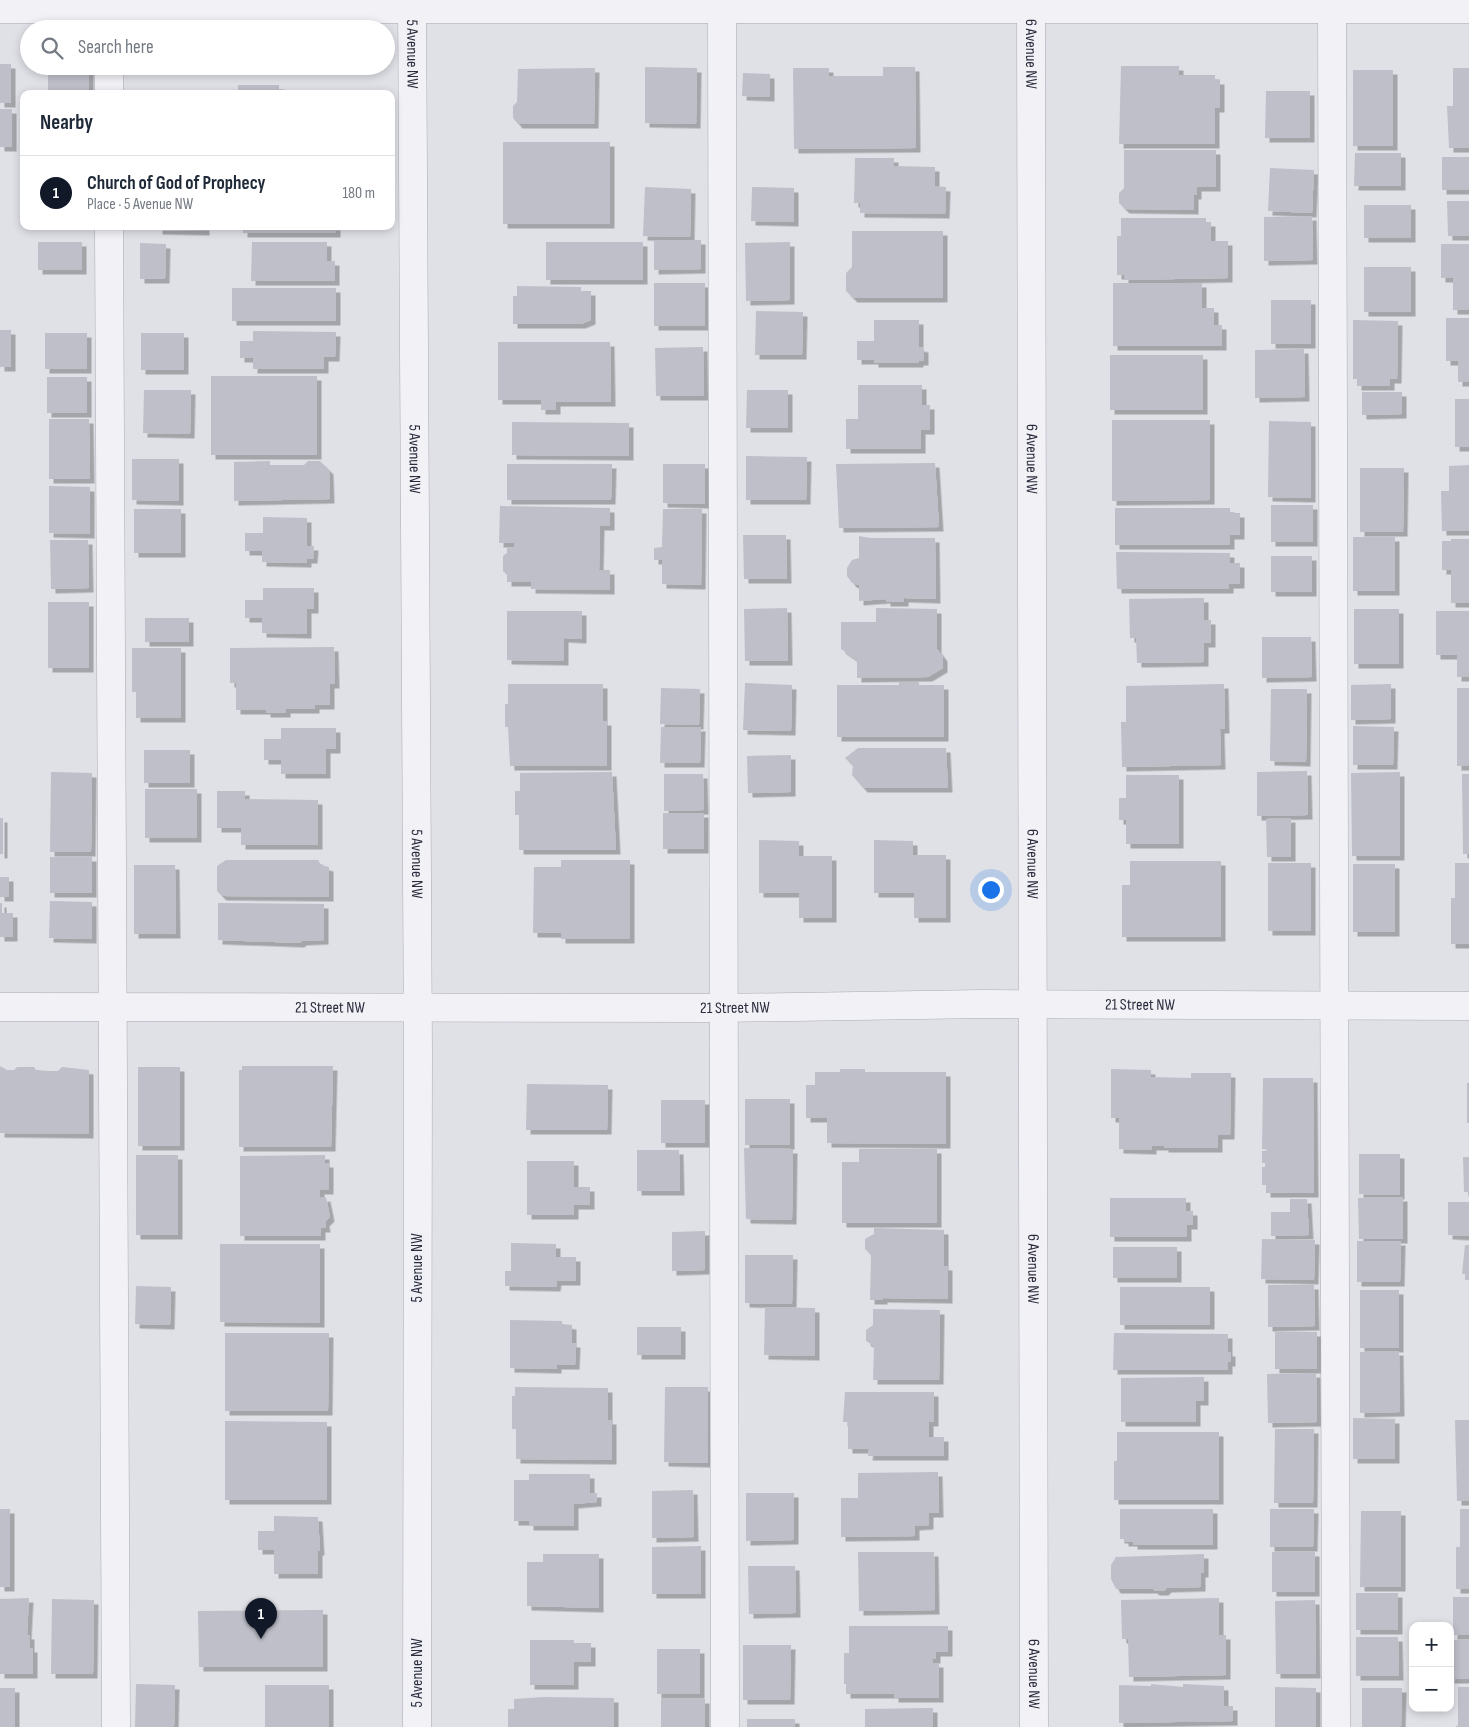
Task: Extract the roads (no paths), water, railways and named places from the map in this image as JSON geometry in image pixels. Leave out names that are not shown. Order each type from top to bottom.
[{"type":"street","points":[[0,9],[109,12],[412,4],[1332,5],[1469,9]]},
{"type":"street","name":"5 Avenue NW","points":[[412,4],[417,1006],[417,1727]]},
{"type":"street","points":[[722,4],[722,1008],[725,1727]]},
{"type":"street","name":"6 Avenue NW","points":[[1031,5],[1034,1727]]},
{"type":"street","points":[[1332,5],[1336,1727]]},
{"type":"street","points":[[109,75],[109,90]]},
{"type":"street","points":[[109,230],[116,1727]]},
{"type":"street","name":"21 Street NW","points":[[0,1007],[417,1006],[722,1008],[1034,1004],[1469,1006]]},
{"type":"place","name":"Church of God of Prophecy","points":[[261,1639]]}]
